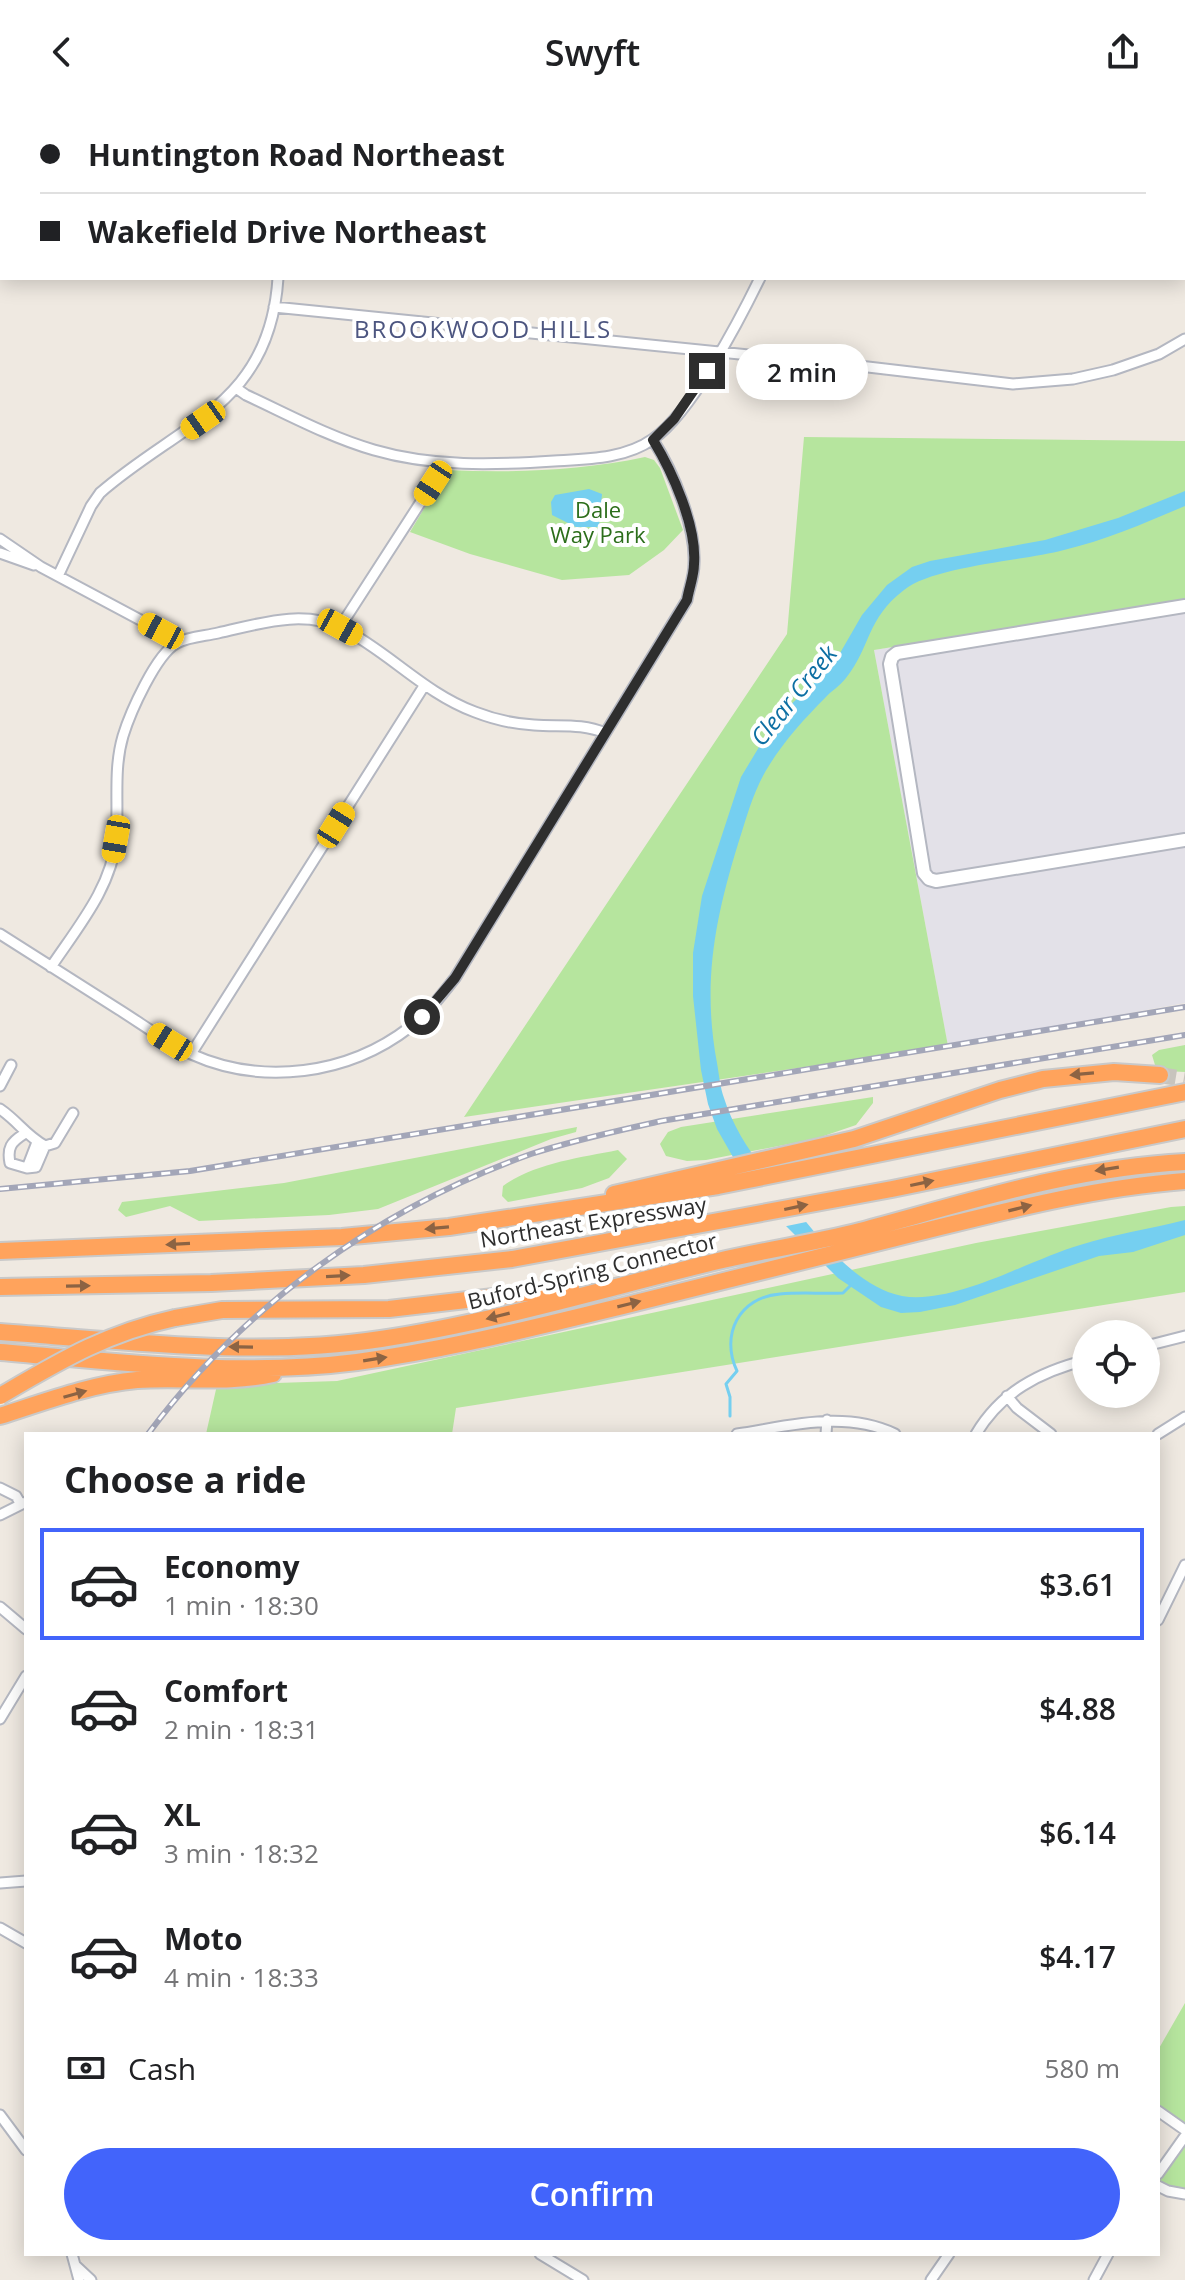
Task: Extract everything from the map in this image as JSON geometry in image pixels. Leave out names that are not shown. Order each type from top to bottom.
[{"type":"highway","points":[[598,1205],[617,1192],[881,1131],[1000,1090],[1043,1079],[1114,1072],[1160,1075]]},
{"type":"highway","name":"Northeast Expressway","points":[[0,1251],[342,1237],[449,1227],[718,1186],[1185,1092]]},
{"type":"highway","name":"Northeast Expressway","points":[[0,1287],[211,1283],[364,1275],[512,1259],[746,1218],[1185,1129]]},
{"type":"highway","name":"Buford-Spring Connector","points":[[860,1239],[1074,1174],[1185,1162]]},
{"type":"highway","name":"Buford-Spring Connector","points":[[0,1352],[188,1367],[297,1368],[356,1362],[528,1329],[860,1239],[1141,1184],[1185,1181]]},
{"type":"highway","name":"Buford-Spring Connector","points":[[0,1332],[202,1346],[324,1345],[401,1336],[683,1271],[778,1259]]},
{"type":"highway","points":[[0,1396],[99,1341],[140,1326],[175,1318],[222,1310],[389,1309],[463,1302],[683,1271]]},
{"type":"highway","points":[[0,1416],[136,1380],[252,1379],[297,1368]]},
{"type":"street","points":[[58,576],[100,493],[203,420],[236,388],[259,351],[274,307],[278,280]]},
{"type":"street","points":[[236,388],[353,443],[395,455],[441,462],[510,464],[582,460],[626,452],[653,440],[674,419],[720,352],[759,280]]},
{"type":"street","points":[[274,307],[989,383],[1034,384],[1073,379],[1130,366],[1185,339]]},
{"type":"street","points":[[0,934],[191,1054],[244,1070],[302,1072],[358,1057],[408,1028],[435,1004],[455,978],[687,600],[695,550],[689,522],[666,462],[653,440]]},
{"type":"street","points":[[340,627],[433,483],[441,462]]},
{"type":"street","points":[[0,539],[41,567],[161,631],[177,643]]},
{"type":"street","points":[[0,553],[41,567]]},
{"type":"street","points":[[1185,606],[897,653],[890,664],[924,873],[929,879],[936,881],[1185,840]]},
{"type":"street","points":[[51,967],[97,896],[107,874],[116,839],[116,773],[123,736],[133,710],[160,661],[177,643],[283,619],[312,619],[340,627],[360,638],[424,686],[458,705],[495,719],[533,725],[583,726],[605,733]]},
{"type":"street","points":[[191,1054],[424,686]]},
{"type":"street","points":[[0,1086],[11,1065]]},
{"type":"street","points":[[0,1109],[17,1121],[24,1134],[41,1144],[55,1143],[73,1113]]},
{"type":"street","points":[[24,1134],[13,1141],[8,1151],[10,1163],[27,1168],[41,1144]]},
{"type":"street","points":[[1160,1342],[1185,1336]]},
{"type":"street","points":[[977,1432],[1007,1396],[1046,1371],[1072,1364]]},
{"type":"street","points":[[1007,1396],[1017,1408],[1048,1432]]},
{"type":"street","points":[[1160,1433],[1185,1417]]},
{"type":"street","points":[[826,1432],[827,1420]]},
{"type":"street","points":[[750,1432],[827,1420],[856,1422],[888,1432]]},
{"type":"street","points":[[0,1488],[23,1502],[0,1515]]},
{"type":"street","points":[[1160,1615],[1185,1565]]},
{"type":"street","points":[[1160,1607],[1166,1601]]},
{"type":"street","points":[[0,1607],[24,1627]]},
{"type":"street","points":[[0,1719],[24,1679]]},
{"type":"street","points":[[0,1883],[24,1881]]},
{"type":"street","points":[[0,1928],[24,1942]]},
{"type":"street","points":[[1160,2112],[1185,2130]]},
{"type":"street","points":[[0,2115],[24,2147]]},
{"type":"street","points":[[1160,2171],[1185,2136]]},
{"type":"street","points":[[1160,2187],[1185,2194]]},
{"type":"street","points":[[73,2256],[79,2280]]},
{"type":"street","points":[[543,2256],[583,2280]]},
{"type":"street","points":[[931,2280],[948,2256]]},
{"type":"street","points":[[1094,2280],[1107,2256]]},
{"type":"street","points":[[76,2265],[91,2280]]},
{"type":"shaded area","points":[[1185,600],[1185,1003],[948,1046],[874,650]]},
{"type":"green space","points":[[804,437],[1185,441],[1185,600],[874,650],[948,1046],[464,1117],[787,634]]},
{"type":"green space","name":"Dale Way Park","points":[[645,457],[654,460],[660,468],[683,530],[664,550],[629,575],[562,580],[470,554],[410,532],[447,470],[546,470]]},
{"type":"green space","points":[[1185,1045],[1185,1072],[1165,1071],[1155,1065],[1152,1055],[1159,1050]]},
{"type":"green space","points":[[873,1097],[873,1103],[856,1125],[815,1139],[687,1161],[666,1156],[660,1144],[668,1132],[681,1127]]},
{"type":"green space","points":[[577,1127],[576,1132],[551,1139],[378,1209],[329,1215],[199,1221],[170,1206],[126,1217],[118,1210],[122,1202],[284,1183]]},
{"type":"green space","points":[[618,1150],[627,1159],[609,1178],[582,1188],[508,1202],[502,1196],[503,1186],[529,1172],[558,1162]]},
{"type":"green space","points":[[1185,1206],[1185,1292],[456,1408],[452,1432],[206,1432],[217,1385],[337,1381],[976,1243]]},
{"type":"green space","points":[[1185,2003],[1185,2127],[1160,2108],[1160,2047]]},
{"type":"green space","points":[[1185,2136],[1185,2193],[1160,2183],[1160,2168]]},
{"type":"water","points":[[589,489],[602,494],[599,527],[576,527],[552,515],[551,502],[555,495]]},
{"type":"water","points":[[1185,491],[1185,506],[1110,536],[1047,554],[936,575],[904,590],[882,612],[846,678],[782,746],[764,773],[751,802],[723,899],[713,952],[711,1006],[721,1085],[736,1128],[753,1155],[841,1260],[855,1273],[886,1291],[922,1297],[968,1288],[1093,1241],[1185,1220],[1185,1235],[1133,1252],[1099,1256],[955,1305],[901,1313],[881,1307],[838,1278],[777,1217],[733,1157],[717,1129],[708,1104],[693,996],[693,953],[702,896],[741,777],[788,707],[832,667],[862,615],[887,585],[912,567],[1045,540],[1118,518]]},
{"type":"pier","points":[[756,1152],[811,1221],[782,1227],[729,1158]]},
{"type":"waterway","points":[[730,1416],[726,1384],[737,1371],[732,1357],[732,1332],[744,1310],[766,1297],[788,1293],[843,1293],[850,1286]]},
{"type":"tunnel","points":[[1160,1075],[1185,1079]]},
{"type":"railway","points":[[0,1189],[190,1171],[1185,1007]]},
{"type":"railway","points":[[150,1432],[227,1344],[271,1303],[319,1266],[421,1202],[531,1154],[661,1121],[1185,1035]]},
{"type":"district","name":"BROOKWOOD HILLS","points":[[483,328]]},
{"type":"route","points":[[422,1017],[455,978],[687,600],[694,566],[692,535],[666,462],[653,440],[674,419],[707,371]]},
{"type":"water label","name":"Clear Creek","points":[[793,695]]}]
